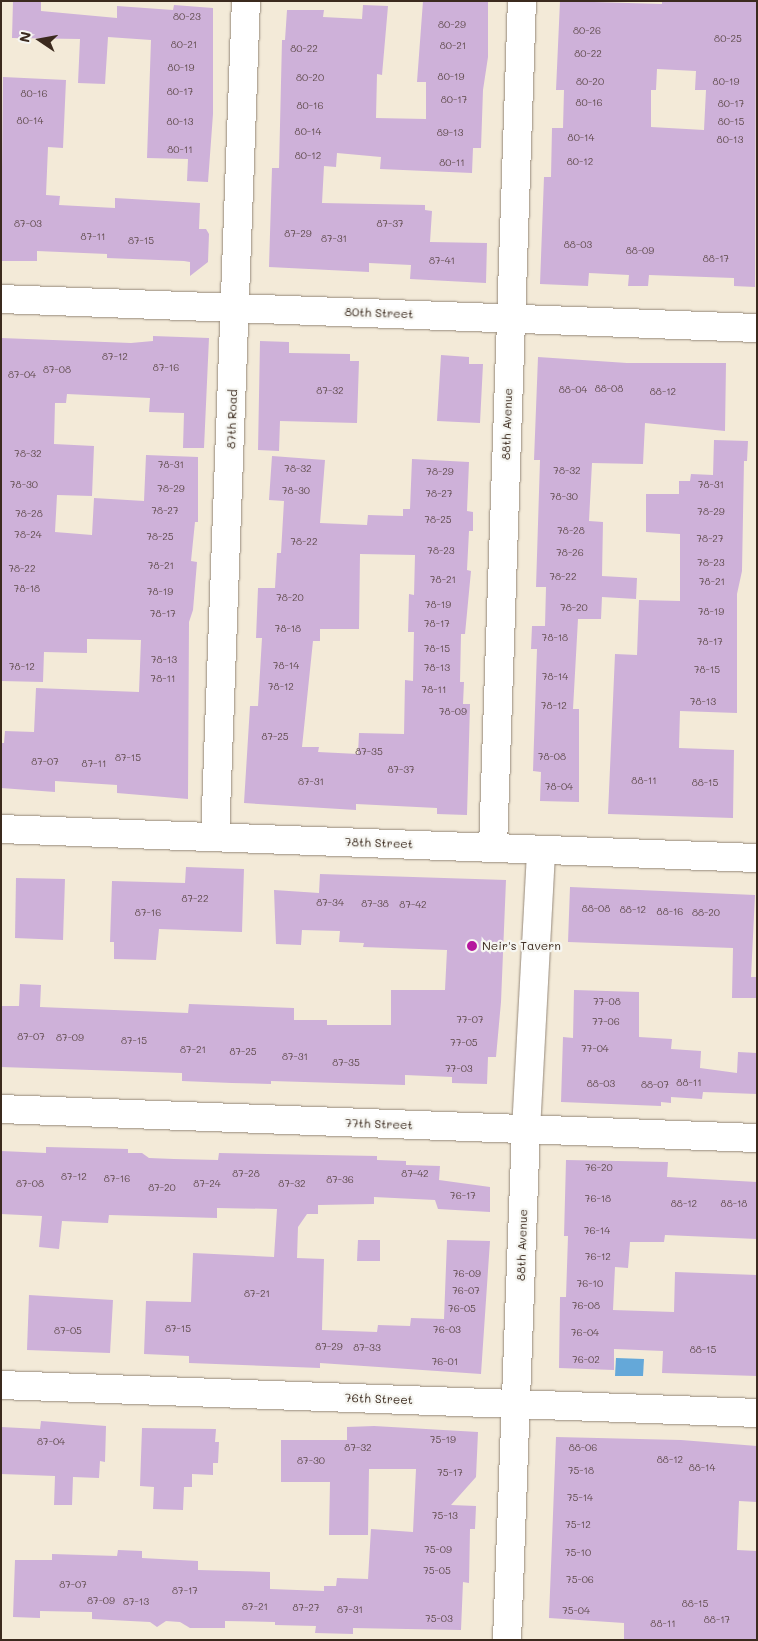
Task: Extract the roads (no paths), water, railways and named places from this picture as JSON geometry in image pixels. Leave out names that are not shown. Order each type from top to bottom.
[{"type":"street","name":"87th Road","points":[[215,837],[246,1]]},
{"type":"street","name":"88th Avenue","points":[[493,847],[522,1]]},
{"type":"street","name":"80th Street","points":[[1,299],[757,328]]},
{"type":"street","name":"78th Street","points":[[1,829],[757,858]]},
{"type":"street","name":"88th Avenue","points":[[507,1640],[526,1130],[541,850]]},
{"type":"street","name":"77th Street","points":[[1,1109],[757,1138]]},
{"type":"street","name":"76th Street","points":[[1,1385],[757,1413]]},
{"type":"water","points":[[616,1358],[644,1359],[643,1376],[615,1376]]},
{"type":"place","name":"Neir's Tavern","points":[[472,946]]}]
